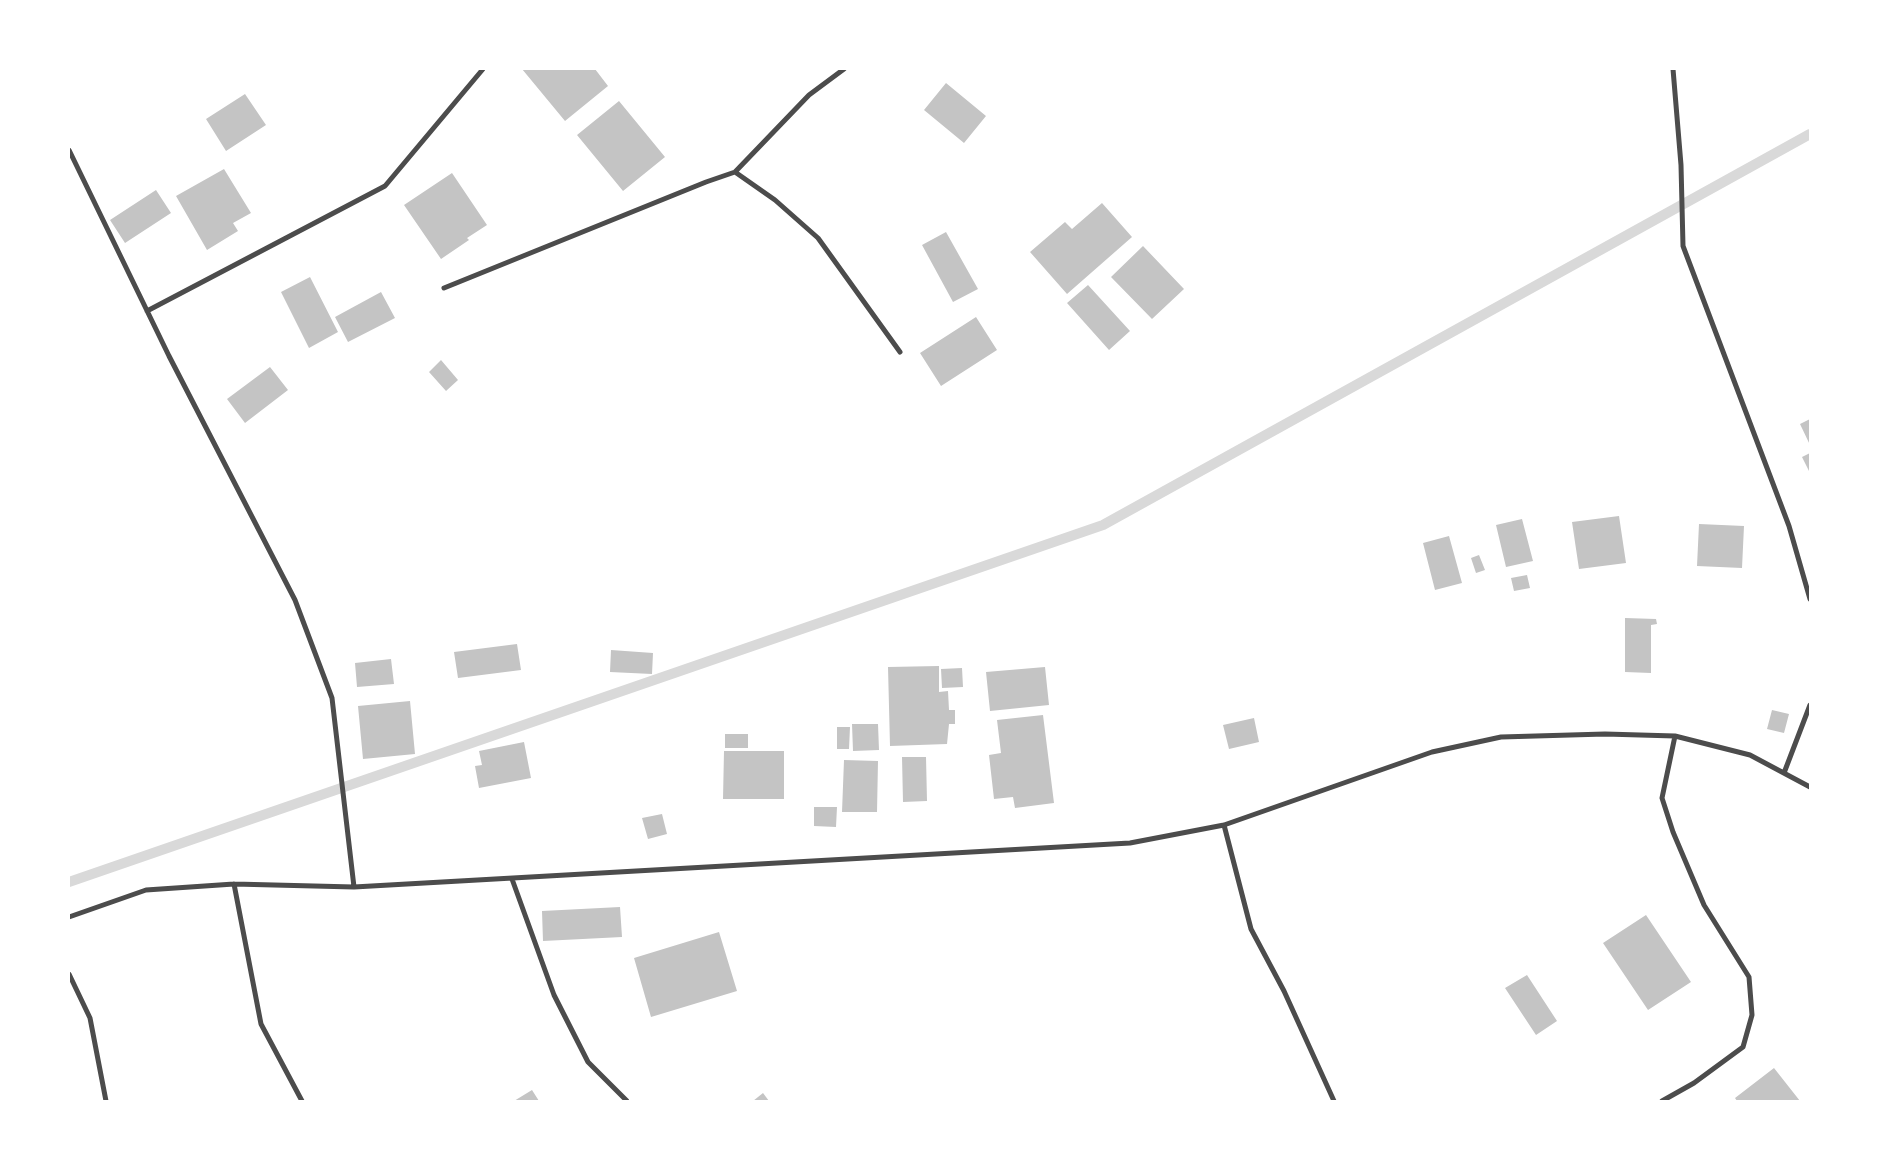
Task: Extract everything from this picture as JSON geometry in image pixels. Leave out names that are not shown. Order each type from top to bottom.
[{"type":"street","points":[[147,311],[385,186],[483,69]]},
{"type":"street","points":[[444,288],[735,172],[809,95],[844,69]]},
{"type":"street","points":[[1673,69],[1681,164],[1683,246],[1789,526],[1810,599]]},
{"type":"street","points":[[69,150],[147,311],[295,600],[332,698],[354,887]]},
{"type":"street","points":[[735,172],[776,200],[818,238],[900,352]]},
{"type":"street","points":[[1784,773],[1810,705]]},
{"type":"street","points":[[69,917],[146,890],[234,884],[354,887],[1130,843],[1224,825],[1432,752],[1501,737],[1605,734],[1675,736],[1750,755],[1810,787]]},
{"type":"street","points":[[1662,1101],[1694,1083],[1743,1047],[1752,1015],[1749,977],[1704,905],[1673,832],[1662,798],[1675,736]]},
{"type":"street","points":[[1224,825],[1251,929],[1284,991],[1334,1101]]},
{"type":"street","points":[[512,879],[554,995],[588,1062],[627,1101]]},
{"type":"street","points":[[234,884],[261,1024],[302,1101]]},
{"type":"street","points":[[69,974],[90,1018],[106,1101]]},
{"type":"building","points":[[522,69],[595,69],[608,86],[565,121]]},
{"type":"building","points":[[946,83],[986,116],[964,143],[924,110]]},
{"type":"building","points":[[245,94],[266,125],[226,151],[206,119]]},
{"type":"building","points":[[619,101],[665,157],[623,191],[577,135]]},
{"type":"building","points":[[224,169],[251,213],[233,223],[238,231],[207,250],[176,196]]},
{"type":"building","points":[[452,173],[487,225],[441,259],[404,205]]},
{"type":"building","points":[[156,190],[171,213],[125,243],[110,220]]},
{"type":"building","points":[[1102,203],[1132,237],[1067,294],[1030,252],[1065,222],[1072,229]]},
{"type":"building","points":[[946,232],[978,289],[953,302],[922,245]]},
{"type":"building","points":[[1143,246],[1184,289],[1152,319],[1111,277]]},
{"type":"building","points":[[310,277],[338,332],[309,348],[281,292]]},
{"type":"building","points":[[1088,285],[1130,331],[1109,350],[1067,303]]},
{"type":"building","points":[[381,292],[395,318],[348,342],[335,317]]},
{"type":"building","points":[[976,317],[997,350],[941,386],[920,353]]},
{"type":"building","points":[[441,360],[458,380],[446,391],[429,372]]},
{"type":"building","points":[[270,367],[288,390],[245,423],[227,399]]},
{"type":"building","points":[[1810,419],[1810,445],[1800,424]]},
{"type":"building","points":[[1810,453],[1810,473],[1802,457]]},
{"type":"building","points":[[1619,516],[1626,563],[1579,569],[1572,522]]},
{"type":"building","points":[[1522,519],[1533,561],[1506,567],[1496,525]]},
{"type":"building","points":[[1699,524],[1744,526],[1742,568],[1697,566]]},
{"type":"building","points":[[1449,536],[1462,583],[1435,590],[1423,543]]},
{"type":"building","points":[[1479,555],[1485,570],[1476,573],[1471,558]]},
{"type":"building","points":[[1527,575],[1530,588],[1514,591],[1511,578]]},
{"type":"building","points":[[1625,618],[1656,619],[1657,624],[1651,625],[1651,673],[1625,672]]},
{"type":"building","points":[[517,644],[521,670],[458,678],[454,652]]},
{"type":"building","points":[[611,650],[653,653],[652,674],[610,672]]},
{"type":"building","points":[[391,659],[394,684],[357,687],[355,663]]},
{"type":"building","points":[[939,666],[939,692],[948,691],[949,710],[955,710],[955,724],[949,724],[947,744],[890,746],[888,667]]},
{"type":"building","points":[[1045,667],[1049,705],[990,711],[986,672]]},
{"type":"building","points":[[962,668],[963,687],[942,688],[941,669]]},
{"type":"building","points":[[410,701],[415,754],[363,759],[358,706]]},
{"type":"building","points":[[1772,710],[1789,714],[1784,733],[1767,729]]},
{"type":"building","points":[[1043,715],[1054,803],[1015,808],[1013,797],[994,799],[989,755],[1001,753],[997,720]]},
{"type":"building","points":[[1254,718],[1259,742],[1229,749],[1223,725]]},
{"type":"building","points":[[852,724],[878,724],[879,750],[853,751]]},
{"type":"building","points":[[837,727],[850,727],[849,749],[837,749]]},
{"type":"building","points":[[725,734],[748,734],[748,748],[725,748]]},
{"type":"building","points":[[524,742],[531,778],[479,788],[475,766],[482,765],[479,751]]},
{"type":"building","points":[[724,751],[784,751],[784,799],[723,799]]},
{"type":"building","points":[[902,757],[926,757],[927,801],[903,802]]},
{"type":"building","points":[[844,760],[878,761],[877,812],[842,812]]},
{"type":"building","points":[[814,807],[837,807],[836,827],[814,826]]},
{"type":"building","points":[[662,814],[667,834],[648,839],[642,818]]},
{"type":"building","points":[[620,907],[622,937],[543,941],[542,911]]},
{"type":"building","points":[[1646,915],[1691,982],[1648,1010],[1603,943]]},
{"type":"building","points":[[719,932],[737,991],[651,1017],[634,958]]},
{"type":"building","points":[[1527,975],[1557,1021],[1536,1035],[1505,988]]},
{"type":"building","points":[[1774,1068],[1800,1101],[1737,1101],[1735,1098]]},
{"type":"building","points":[[532,1090],[539,1101],[514,1101]]},
{"type":"building","points":[[763,1093],[769,1101],[753,1101]]},
{"type":"waterway","points":[[69,882],[1103,525],[1810,134]]}]
